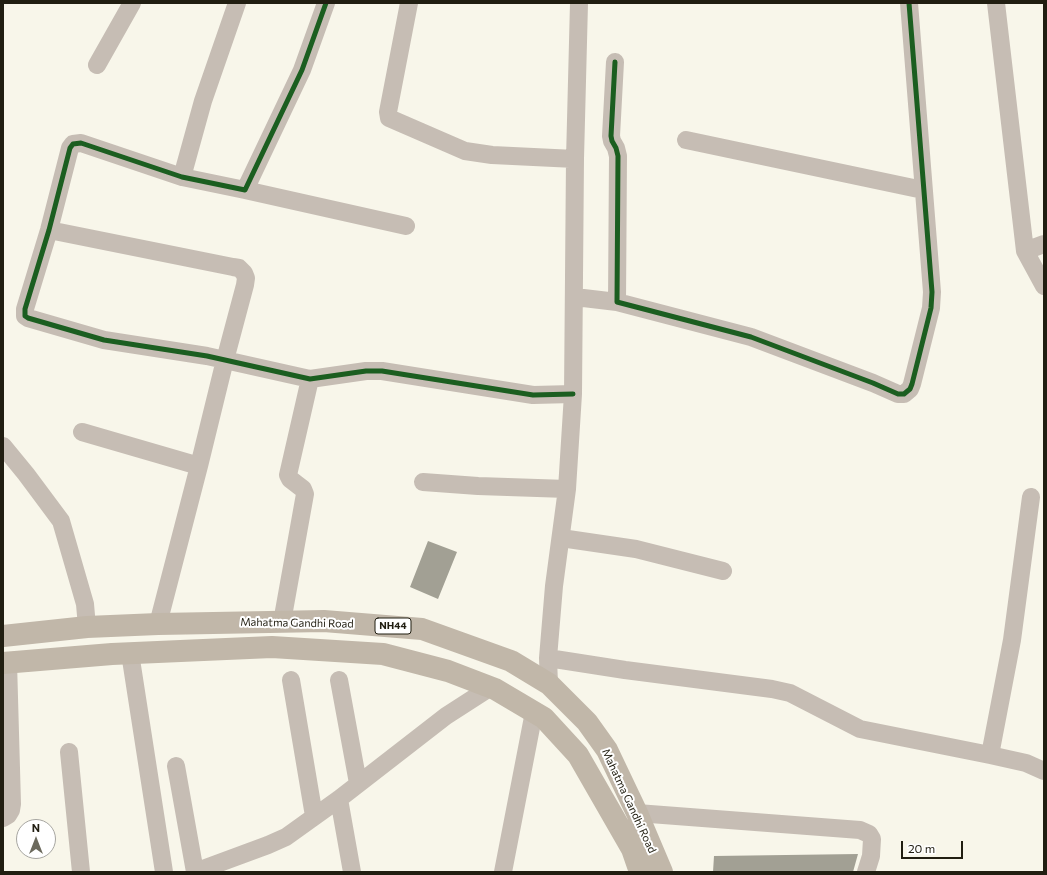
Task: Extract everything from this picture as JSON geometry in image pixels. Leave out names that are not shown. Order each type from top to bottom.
[{"type":"highway","name":"Mahatma Gandhi Road","points":[[3,636],[87,626],[324,621],[422,629],[511,661],[549,684],[587,722],[607,750],[637,813],[662,872]]},
{"type":"highway","name":"Mahatma Gandhi Road","points":[[5,662],[272,647],[383,654],[448,671],[491,687],[544,718],[578,755],[632,849],[640,872]]},
{"type":"street","points":[[97,65],[132,3]]},
{"type":"street","points":[[182,177],[203,101],[237,3]]},
{"type":"street","points":[[245,190],[302,70],[326,3]]},
{"type":"street","points":[[409,3],[388,112],[389,118],[465,151],[492,155],[575,159]]},
{"type":"street","points":[[549,684],[548,658],[554,586],[567,489],[574,394],[575,159],[579,3]]},
{"type":"street","points":[[575,297],[617,302],[751,337],[874,383],[898,394],[904,394],[910,389],[931,308],[932,292],[909,3]]},
{"type":"street","points":[[996,3],[1026,251],[1044,286]]},
{"type":"street","points":[[615,62],[611,136],[618,156],[617,302]]},
{"type":"street","points":[[686,140],[923,190]]},
{"type":"street","points":[[406,226],[182,177],[80,143],[76,143],[70,148],[49,230],[25,309],[25,316],[104,340],[207,356],[310,379],[366,371],[382,371],[533,395],[574,394]]},
{"type":"street","points":[[49,230],[239,268],[244,273],[246,278],[158,624]]},
{"type":"street","points":[[1026,251],[1044,244]]},
{"type":"street","points":[[282,622],[305,494],[303,489],[290,479],[288,475],[310,379]]},
{"type":"street","points":[[82,432],[199,466]]},
{"type":"street","points":[[3,446],[61,521],[85,604],[87,626]]},
{"type":"street","points":[[423,482],[478,486],[567,489]]},
{"type":"street","points":[[990,755],[1012,640],[1031,497]]},
{"type":"street","points":[[561,538],[636,549],[723,570]]},
{"type":"street","points":[[130,654],[164,872]]},
{"type":"street","points":[[548,658],[625,670],[772,689],[790,693],[860,729],[1026,763],[1044,771]]},
{"type":"street","points":[[3,818],[8,815],[12,804],[5,662]]},
{"type":"street","points":[[291,680],[314,816]]},
{"type":"street","points":[[339,680],[358,783]]},
{"type":"street","points":[[176,766],[195,872],[286,837],[339,799],[446,716],[491,687]]},
{"type":"street","points":[[503,872],[534,712]]},
{"type":"street","points":[[69,752],[81,872]]},
{"type":"street","points":[[339,799],[352,872]]},
{"type":"street","points":[[637,813],[860,830],[869,834],[872,840],[871,856],[866,872]]},
{"type":"building","points":[[428,541],[457,552],[438,599],[410,587]]},
{"type":"building","points":[[858,854],[853,872],[713,872],[714,856]]},
{"type":"cycle path","points":[[326,3],[302,70],[245,190],[182,177],[81,143],[73,144],[70,148],[49,230],[25,309],[25,316],[104,340],[207,356],[310,379],[366,371],[382,371],[533,395],[573,394]]},
{"type":"cycle path","points":[[615,62],[611,136],[618,156],[617,302],[751,337],[873,383],[898,394],[904,394],[910,389],[912,384],[931,308],[932,292],[909,3]]}]
